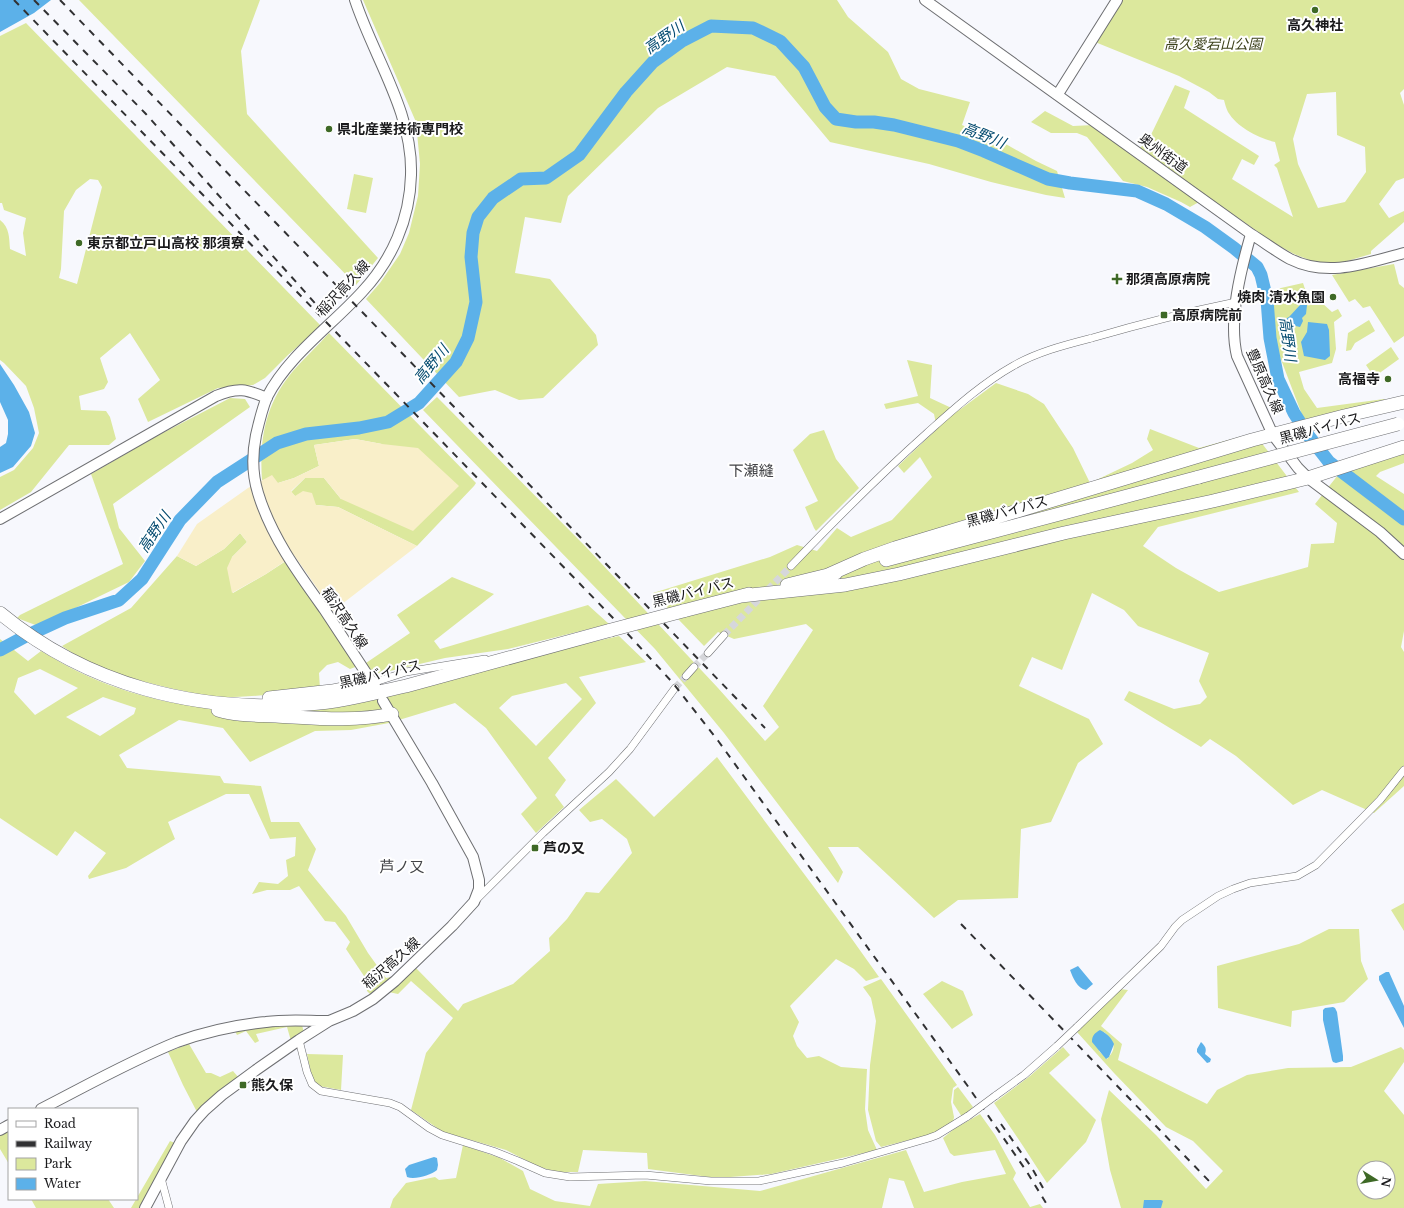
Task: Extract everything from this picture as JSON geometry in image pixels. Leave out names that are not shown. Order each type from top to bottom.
[{"type":"highway","points":[[828,575],[864,559],[895,548],[1273,435],[1350,414],[1404,402]]},
{"type":"highway","name":"黒磯バイパス","points":[[0,613],[46,647],[80,665],[121,682],[160,693],[203,701],[258,706],[303,705],[406,686],[611,630],[828,575],[1401,423]]},
{"type":"highway","points":[[741,596],[824,588],[867,581],[1064,533],[1213,501],[1308,478],[1404,447]]},
{"type":"highway","points":[[203,701],[265,699],[374,686]]},
{"type":"highway","points":[[203,701],[219,710],[242,714],[341,719],[375,718],[392,714]]},
{"type":"main road","name":"稲沢高久線","points":[[355,0],[404,121],[410,155],[411,175],[407,210],[395,245],[375,276],[362,292],[292,362],[277,381],[267,398],[255,443],[254,475],[258,494],[277,538],[374,686]]},
{"type":"main road","points":[[1058,94],[1117,0]]},
{"type":"main road","name":"奥州街道","points":[[927,1],[1251,234],[1290,259],[1315,268],[1341,268],[1404,253]]},
{"type":"main road","name":"豊原高久線","points":[[1251,234],[1243,264],[1236,302],[1233,332],[1234,345],[1237,356],[1273,435],[1308,478],[1380,532],[1404,554]]},
{"type":"main road","points":[[0,519],[216,396],[227,392],[249,390],[267,398]]},
{"type":"main road","name":"稲沢高久線","points":[[145,1208],[188,1130],[205,1110],[250,1074],[299,1040],[329,1021],[353,1011],[373,999],[395,981],[452,926],[474,902],[479,889],[479,880],[473,857],[392,714],[383,701]]},
{"type":"main road","points":[[43,1108],[156,1052],[178,1042],[203,1034],[267,1022],[293,1020],[329,1021]]},
{"type":"street","points":[[791,566],[890,466],[964,401],[1013,366],[1034,356],[1077,342],[1149,322],[1236,302]]},
{"type":"street","points":[[708,653],[724,635]]},
{"type":"street","points":[[374,686],[406,672],[442,665],[516,656]]},
{"type":"street","points":[[686,676],[694,667]]},
{"type":"street","points":[[474,902],[543,832],[609,772],[630,749],[675,688]]},
{"type":"street","points":[[299,1040],[307,1072],[312,1084],[321,1091],[390,1103],[400,1107],[429,1128],[442,1135],[493,1151],[545,1173],[556,1176],[645,1175],[711,1181],[759,1181],[843,1162],[929,1138],[937,1135],[968,1116],[1024,1076],[1057,1046],[1161,946],[1178,924],[1218,896],[1233,889],[1250,884],[1297,876],[1316,865],[1380,800],[1404,770]]},
{"type":"street","points":[[161,1178],[169,1208]]},
{"type":"green space","points":[[79,0],[260,0],[241,51],[247,114],[378,258],[356,285]]},
{"type":"green space","points":[[363,0],[837,0],[848,17],[888,52],[901,79],[919,89],[970,102],[962,125],[1004,143],[1057,171],[1065,198],[991,182],[929,164],[830,142],[775,76],[727,67],[658,108],[568,196],[561,223],[525,217],[515,273],[550,279],[596,335],[598,345],[543,398],[519,400],[495,390],[459,397],[366,299],[380,283],[400,254],[409,233],[418,196],[420,164],[416,122]]},
{"type":"green space","name":"高久愛宕山公園","points":[[1120,0],[1404,0],[1404,89],[1400,93],[1404,105],[1404,178],[1396,181],[1379,204],[1389,218],[1404,211],[1404,222],[1371,251],[1371,254],[1337,264],[1312,261],[1294,254],[1274,243],[1208,197],[1190,207],[1147,187],[1123,181],[1087,137],[1077,133],[1051,133],[1031,122],[1045,111],[1073,126],[1094,125],[1133,152],[1147,143],[1175,85],[1190,91],[1184,108],[1259,156],[1254,165],[1242,159],[1232,179],[1293,217],[1277,168],[1274,165],[1280,161],[1275,142],[1255,135],[1242,127],[1228,112],[1224,100],[1218,99],[1209,92],[1179,76],[1095,42]],"holes":[[[1336,92],[1337,135],[1365,147],[1366,172],[1345,202],[1318,208],[1298,164],[1293,139],[1307,94]]]},
{"type":"green space","points":[[26,23],[321,326],[288,355],[265,378],[253,385],[218,388],[148,422],[138,399],[160,380],[130,333],[100,358],[108,382],[104,389],[79,396],[81,410],[106,411],[110,417],[116,439],[109,445],[69,445],[31,492],[0,510],[0,477],[14,470],[33,448],[39,433],[34,408],[26,386],[0,360],[0,220],[6,226],[10,249],[26,256],[23,233],[26,218],[4,210],[2,203],[0,203],[0,36]],"holes":[[[90,179],[98,180],[102,187],[77,284],[59,278],[61,269],[64,211],[76,190]]]},
{"type":"green space","points":[[354,174],[373,178],[366,213],[347,209]]},
{"type":"green space","points":[[1394,264],[1399,284],[1404,288],[1404,336],[1394,343],[1370,306],[1363,308],[1355,299],[1349,302],[1332,275]]},
{"type":"green space","points":[[1303,283],[1309,301],[1322,303],[1332,312],[1338,309],[1342,316],[1334,322],[1336,349],[1332,363],[1299,372],[1304,389],[1317,408],[1384,399],[1386,402],[1304,420],[1277,349],[1272,290]]},
{"type":"green space","points":[[1369,320],[1375,331],[1355,343],[1351,350],[1346,351],[1348,333]]},
{"type":"green space","points":[[329,333],[476,483],[417,546],[338,507],[316,505],[295,496],[291,492],[305,478],[324,478],[341,499],[382,444],[355,439],[314,445],[319,466],[294,478],[278,483],[262,480],[261,465],[263,435],[266,422],[276,396],[293,371]]},
{"type":"green space","points":[[1391,347],[1399,359],[1374,377],[1366,365]]},
{"type":"green space","points":[[907,360],[932,365],[930,398],[958,411],[996,383],[1028,394],[1044,404],[1073,448],[1090,483],[1132,463],[1153,450],[1147,439],[1150,429],[1199,448],[1254,433],[1299,492],[1158,527],[1143,546],[1176,568],[1219,592],[1308,567],[1311,544],[1334,543],[1337,523],[1315,504],[1338,475],[1404,450],[1404,463],[1380,472],[1376,476],[1404,494],[1404,631],[1401,647],[1404,652],[1404,786],[1374,813],[1322,790],[1293,805],[1236,756],[1210,739],[1201,747],[1124,700],[1129,691],[1174,709],[1200,704],[1207,697],[1199,681],[1209,653],[1138,626],[1124,610],[1092,593],[1062,670],[1032,657],[1019,686],[1089,719],[1103,744],[1078,763],[1051,822],[1021,829],[1018,898],[958,900],[934,918],[858,847],[828,847],[843,872],[838,883],[724,733],[655,649],[423,410],[437,397],[586,547],[718,688],[765,741],[779,727],[763,706],[813,630],[806,624],[734,639],[718,632],[704,646],[653,593],[770,557],[797,545],[817,551],[837,528],[851,537],[892,520],[932,477],[920,457],[904,473],[898,466],[937,429],[934,414],[918,403],[886,409],[884,404],[918,396]]},
{"type":"green space","points":[[230,398],[245,399],[250,407],[113,504],[119,528],[145,561],[129,582],[38,626],[17,618],[20,615],[123,564],[91,474],[155,437]]},
{"type":"green space","points":[[824,430],[836,459],[859,488],[816,531],[805,507],[818,501],[793,450],[810,434]]},
{"type":"green space","points":[[240,533],[247,542],[232,557],[233,593],[286,561],[358,666],[350,669],[338,662],[327,665],[319,673],[320,689],[254,696],[214,697],[153,684],[120,674],[89,662],[62,646],[131,608],[177,556],[196,566],[224,549]]},
{"type":"green space","points":[[452,577],[494,594],[434,641],[440,649],[588,605],[609,624],[508,649],[445,658],[373,675],[366,663],[410,633],[397,615]]},
{"type":"green space","points":[[619,636],[646,662],[579,677],[596,703],[548,758],[566,780],[555,795],[564,807],[536,833],[521,814],[537,798],[486,728],[455,703],[389,723],[351,730],[315,731],[250,762],[223,728],[179,720],[119,755],[127,768],[220,776],[224,783],[261,786],[271,822],[299,822],[316,849],[308,870],[346,916],[368,953],[386,978],[412,972],[416,968],[458,1011],[463,1004],[513,984],[550,951],[549,938],[567,919],[586,892],[599,893],[632,853],[627,839],[602,819],[590,822],[579,810],[616,779],[654,817],[717,757],[879,977],[866,981],[854,969],[836,959],[790,1006],[799,1022],[793,1036],[797,1046],[807,1058],[819,1056],[841,1067],[867,1069],[865,1109],[868,1130],[877,1150],[771,1174],[717,1178],[648,1169],[647,1153],[583,1150],[578,1172],[556,1172],[537,1166],[506,1150],[443,1132],[411,1110],[426,1053],[453,1018],[411,981],[398,994],[379,990],[370,994],[367,991],[366,979],[346,949],[350,942],[335,922],[325,921],[299,886],[290,890],[267,890],[252,894],[259,882],[278,884],[288,876],[286,860],[295,856],[296,837],[270,839],[249,794],[226,794],[168,822],[175,839],[126,868],[89,879],[88,876],[106,853],[75,831],[57,856],[0,818],[0,639],[28,661],[41,651],[74,670],[99,681],[140,695],[204,708],[259,711],[295,710]],"holes":[[[40,669],[78,688],[35,715],[14,692],[18,678]],[[566,683],[582,699],[536,746],[499,708],[512,696]],[[103,697],[136,708],[134,714],[100,736],[66,717]]]},
{"type":"green space","points":[[1404,903],[1404,931],[1391,910]]},
{"type":"green space","points":[[1329,929],[1359,929],[1361,961],[1368,979],[1344,1002],[1292,1011],[1291,1027],[1218,1008],[1217,966],[1299,944]]},
{"type":"green space","points":[[881,979],[957,1085],[953,1088],[951,1102],[954,1117],[953,1123],[937,1133],[881,1147],[876,1141],[868,1110],[870,1065],[876,1021],[871,998],[863,987]]},
{"type":"green space","points":[[942,981],[963,991],[973,1015],[952,1029],[923,994]]},
{"type":"green space","points":[[1120,989],[1128,990],[1101,1026],[1122,1044],[1118,1060],[1207,1104],[1217,1090],[1247,1075],[1288,1068],[1351,1067],[1401,1047],[1404,1050],[1404,1062],[1384,1091],[1404,1115],[1404,1208],[1121,1208],[1110,1170],[1101,1119],[1109,1090],[1156,1135],[1206,1189],[1223,1171],[1193,1141],[1166,1127],[1077,1032]],"holes":[[[1104,1032],[1110,1038],[1114,1048],[1107,1059],[1099,1051]]]},
{"type":"green space","points":[[284,1025],[302,1025],[304,1033],[291,1041],[287,1027],[256,1034],[259,1041],[255,1043],[246,1031],[237,1035],[235,1031]]},
{"type":"green space","points":[[189,1044],[206,1073],[211,1073],[220,1077],[233,1071],[239,1078],[197,1112],[168,1052]]},
{"type":"green space","points":[[1063,1047],[1070,1055],[1049,1073],[1096,1120],[1086,1142],[1047,1183],[994,1103],[1030,1076]]},
{"type":"green space","points":[[307,1054],[343,1055],[341,1090],[319,1086],[312,1078]]},
{"type":"green space","points":[[958,1087],[973,1107],[962,1117],[953,1103],[954,1090]]},
{"type":"green space","points":[[980,1114],[995,1135],[1016,1173],[1013,1179],[1030,1207],[1040,1204],[1043,1208],[914,1208],[904,1181],[889,1178],[882,1208],[390,1208],[393,1199],[406,1183],[435,1177],[439,1180],[456,1178],[463,1145],[500,1158],[523,1171],[530,1189],[555,1201],[590,1206],[598,1184],[645,1181],[760,1191],[906,1150],[924,1192],[962,1182],[1006,1174],[995,1150],[954,1156],[950,1153],[943,1138],[954,1129]]},
{"type":"green space","points":[[8,1130],[8,1162],[0,1149],[0,1134]]},
{"type":"green space","points":[[170,1141],[175,1143],[139,1208],[131,1208],[136,1200],[138,1200],[138,1196]]},
{"type":"green space","points":[[32,1200],[109,1200],[114,1208],[36,1208]]},
{"type":"sand","points":[[355,439],[418,448],[459,486],[413,531],[341,499],[324,478],[305,478],[291,491],[295,496],[303,491],[312,493],[316,505],[338,507],[417,546],[333,611],[294,555],[266,574],[232,593],[227,568],[232,557],[247,542],[240,533],[224,549],[196,566],[177,556],[197,524],[248,488],[272,475],[278,483],[294,478],[319,466],[314,445]]},
{"type":"water","points":[[0,0],[51,0],[34,13],[0,32]]},
{"type":"water","points":[[1300,305],[1307,305],[1306,314],[1302,318],[1303,321],[1300,327],[1287,324],[1285,319],[1289,317]]},
{"type":"water","points":[[1308,322],[1327,324],[1329,330],[1330,356],[1325,360],[1304,356],[1301,342],[1307,332]]},
{"type":"water","points":[[0,364],[29,412],[35,433],[31,446],[13,467],[0,473],[0,447],[6,443],[8,434],[8,420],[0,402]]},
{"type":"water","points":[[1078,966],[1093,984],[1086,990],[1078,985],[1070,970]]},
{"type":"water","points":[[1389,972],[1404,1006],[1404,1028],[1379,980],[1379,976]]},
{"type":"water","points":[[1333,1007],[1337,1012],[1343,1056],[1343,1061],[1336,1063],[1332,1060],[1323,1020],[1323,1010],[1325,1008]]},
{"type":"water","points":[[1100,1030],[1111,1039],[1114,1044],[1109,1057],[1106,1059],[1092,1042],[1094,1034]]},
{"type":"water","points":[[1201,1042],[1206,1050],[1205,1054],[1211,1059],[1210,1062],[1207,1063],[1197,1052]]},
{"type":"water","points":[[434,1157],[437,1158],[437,1170],[431,1174],[423,1176],[414,1178],[407,1177],[405,1169],[409,1165]]},
{"type":"water","points":[[1144,1200],[1163,1201],[1161,1208],[1143,1208]]},
{"type":"waterway","name":"高野川","points":[[0,650],[65,618],[119,600],[142,579],[180,520],[217,482],[277,443],[306,434],[359,428],[388,422],[419,403],[456,362],[468,338],[476,302],[471,257],[473,233],[478,217],[493,198],[521,179],[546,178],[579,155],[626,92],[653,62],[682,41],[711,26],[753,28],[780,41],[804,67],[825,107],[836,119],[894,125],[958,141],[1048,179],[1137,191],[1166,204],[1205,227],[1257,267],[1261,275],[1267,300],[1270,338],[1278,379],[1294,413],[1308,435],[1329,462],[1404,519]]},
{"type":"tunnel","points":[[724,635],[791,566]]},
{"type":"tunnel","points":[[694,667],[708,653]]},
{"type":"tunnel","points":[[675,688],[686,676]]},
{"type":"railway","points":[[14,0],[614,619],[673,683],[719,742],[967,1085],[1027,1172],[1049,1208]]},
{"type":"railway","points":[[34,0],[145,113],[322,311]]},
{"type":"railway","points":[[60,0],[765,728]]},
{"type":"railway","points":[[961,924],[1209,1181]]},
{"type":"railway","points":[[1001,1124],[1032,1168],[1043,1188]]},
{"type":"place","name":"高久神社","points":[[1315,10]]},
{"type":"place","name":"県北産業技術専門校","points":[[329,129]]},
{"type":"place","name":"東京都立戸山高校 那須寮","points":[[79,243]]},
{"type":"place","name":"那須高原病院","points":[[1117,279]]},
{"type":"place","name":"焼肉 清水魚園","points":[[1333,297]]},
{"type":"place","name":"高原病院前","points":[[1164,315]]},
{"type":"place","name":"高福寺","points":[[1388,379]]},
{"type":"place","name":"芦の又","points":[[535,848]]},
{"type":"place","name":"熊久保","points":[[243,1085]]},
{"type":"district","name":"下瀬縫","points":[[751,470]]},
{"type":"district","name":"芦ノ又","points":[[402,866]]}]
